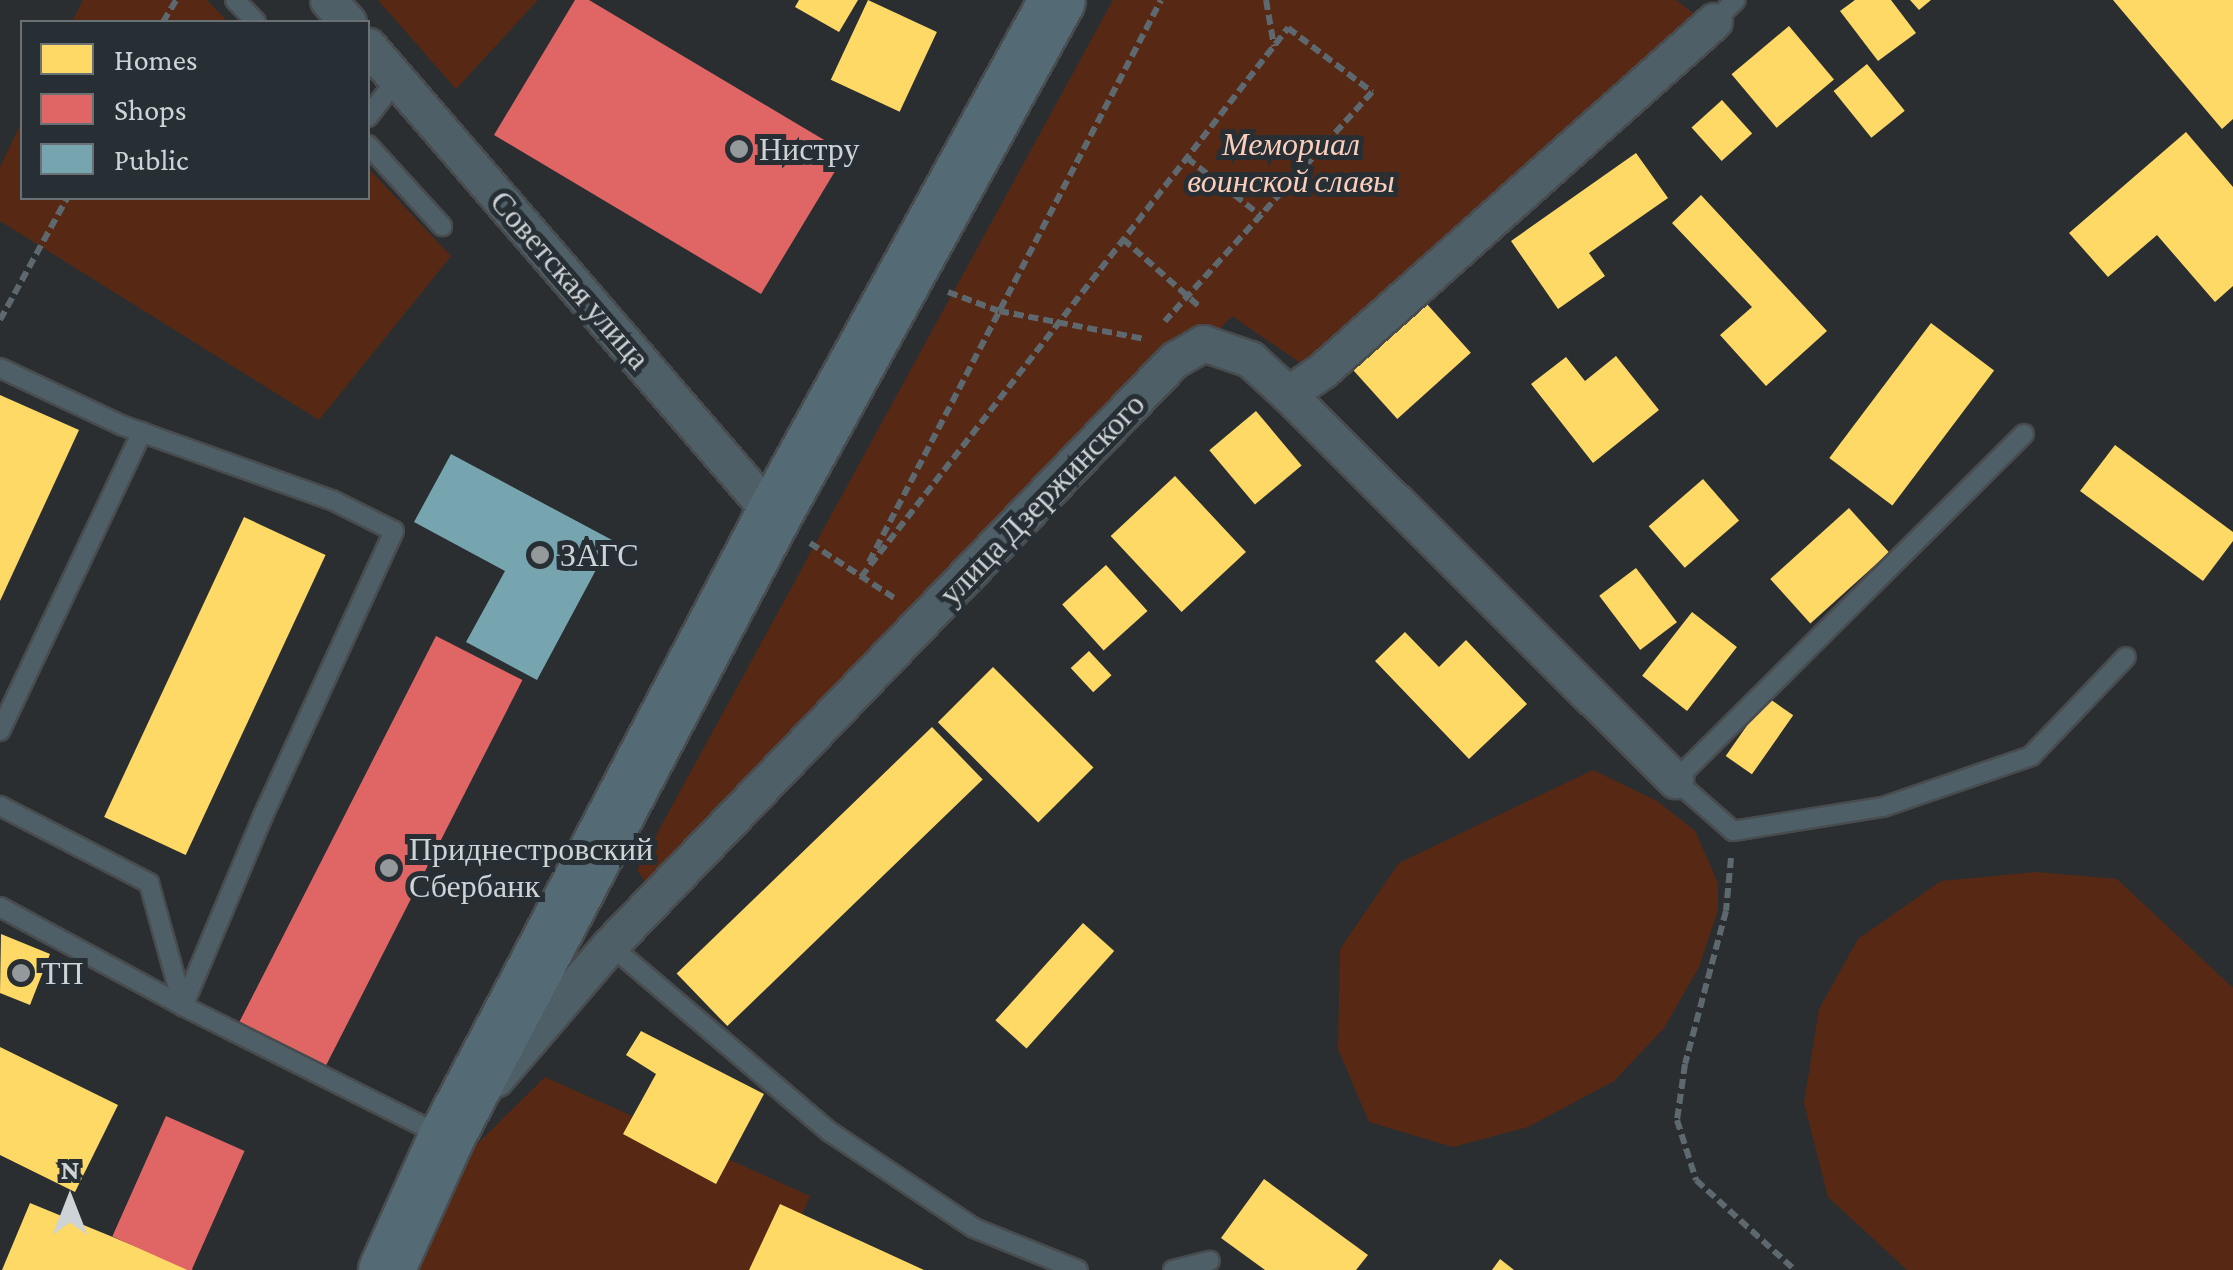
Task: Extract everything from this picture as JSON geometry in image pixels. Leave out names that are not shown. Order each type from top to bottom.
[{"type":"highway","name":"улица Дзержинского","points":[[386,1270],[446,1137],[773,515],[1057,0]]},
{"type":"street","points":[[328,0],[346,20]]},
{"type":"street","points":[[1288,394],[1324,370],[1725,10]]},
{"type":"street","name":"Советская улица","points":[[370,48],[773,515]]},
{"type":"street","points":[[1174,360],[1203,343],[1250,359],[1675,780]]},
{"type":"street","name":"улица Дзержинского","points":[[446,1137],[610,945],[922,626],[1174,360]]},
{"type":"lane","points":[[235,0],[254,20]]},
{"type":"lane","points":[[370,114],[397,80]]},
{"type":"lane","points":[[370,147],[442,226]]},
{"type":"lane","points":[[0,368],[142,432],[332,500],[394,532],[263,816],[184,1006]]},
{"type":"lane","points":[[0,731],[142,432]]},
{"type":"lane","points":[[2024,434],[1675,780],[1733,831],[1883,808],[2031,756],[2126,657]]},
{"type":"lane","points":[[0,806],[149,883],[184,1006]]},
{"type":"lane","points":[[0,907],[184,1006],[446,1137]]},
{"type":"lane","points":[[610,945],[830,1132],[974,1228],[1078,1270]]},
{"type":"lane","points":[[1173,1270],[1210,1262]]},
{"type":"path","points":[[862,577],[1161,0]]},
{"type":"path","points":[[1266,0],[1274,46]]},
{"type":"path","points":[[862,577],[1288,28],[1372,92]]},
{"type":"path","points":[[1187,158],[1260,216]]},
{"type":"path","points":[[0,320],[66,200]]},
{"type":"path","points":[[1123,239],[1188,294],[1250,359]]},
{"type":"path","points":[[905,276],[1000,310],[1164,342],[1174,360]]},
{"type":"path","points":[[773,515],[903,603],[922,626]]},
{"type":"path","points":[[1733,831],[1726,911],[1686,1064],[1677,1120],[1696,1180],[1795,1270]]},
{"type":"green space","points":[[83,0],[207,0],[226,20],[73,20]]},
{"type":"green space","points":[[378,0],[538,0],[456,89]]},
{"type":"green space","name":"Мемориал воинской славы","points":[[1113,0],[1676,0],[1701,19],[1322,354],[1299,362],[1232,316],[756,815],[656,897],[637,870]]},
{"type":"green space","points":[[20,125],[20,200],[370,200],[370,170],[451,256],[319,420],[0,221],[0,167]]},
{"type":"green space","points":[[1593,770],[1657,801],[1695,831],[1718,883],[1718,910],[1699,967],[1664,1028],[1614,1081],[1528,1127],[1453,1147],[1369,1122],[1338,1049],[1340,949],[1399,863]]},
{"type":"green space","points":[[2037,872],[2117,879],[2233,988],[2233,1270],[1907,1270],[1828,1197],[1804,1103],[1819,1009],[1858,939],[1941,881]]},
{"type":"green space","points":[[545,1077],[810,1196],[777,1270],[415,1270],[468,1153]]},
{"type":"building: Homes","points":[[799,0],[858,0],[839,32],[795,7]]},
{"type":"building: Homes","points":[[868,0],[937,32],[900,112],[831,80]]},
{"type":"building: Homes","points":[[1855,0],[1891,0],[1916,33],[1878,61],[1840,11]]},
{"type":"building: Homes","points":[[1910,0],[1931,0],[1919,10]]},
{"type":"building: Homes","points":[[2113,0],[2233,0],[2233,119],[2222,129]]},
{"type":"building: Homes","points":[[1789,26],[1834,80],[1777,128],[1732,74]]},
{"type":"building: Homes","points":[[1867,64],[1905,111],[1871,138],[1834,91]]},
{"type":"building: Homes","points":[[1722,100],[1752,133],[1722,161],[1692,127]]},
{"type":"building: Homes","points":[[2186,132],[2233,187],[2233,286],[2215,302],[2157,235],[2108,277],[2069,233]]},
{"type":"building: Homes","points":[[1636,153],[1668,198],[1589,253],[1605,276],[1558,309],[1511,241]]},
{"type":"building: Homes","points":[[1701,195],[1827,331],[1766,386],[1720,335],[1752,307],[1672,223]]},
{"type":"building: Homes","points":[[1426,303],[1471,353],[1397,419],[1352,369]]},
{"type":"building: Homes","points":[[1931,323],[1994,371],[1892,506],[1829,458]]},
{"type":"building: Homes","points":[[1616,356],[1659,410],[1593,463],[1531,384],[1566,357],[1585,381]]},
{"type":"building: Homes","points":[[0,395],[79,430],[0,601]]},
{"type":"building: Homes","points":[[1256,411],[1302,465],[1255,505],[1209,450]]},
{"type":"building: Homes","points":[[2115,445],[2233,532],[2233,541],[2203,581],[2080,491]]},
{"type":"building: Homes","points":[[1175,476],[1246,552],[1182,612],[1111,536]]},
{"type":"building: Homes","points":[[1703,479],[1739,521],[1685,568],[1649,526]]},
{"type":"building: Homes","points":[[1849,508],[1889,553],[1810,624],[1770,579]]},
{"type":"building: Homes","points":[[244,517],[326,555],[186,855],[104,817]]},
{"type":"building: Homes","points":[[1106,565],[1147,611],[1104,651],[1062,604]]},
{"type":"building: Homes","points":[[1636,568],[1677,622],[1640,650],[1599,596]]},
{"type":"building: Homes","points":[[1692,612],[1737,647],[1687,711],[1642,676]]},
{"type":"building: Homes","points":[[1405,632],[1439,667],[1466,640],[1527,704],[1469,759],[1375,661]]},
{"type":"building: Homes","points":[[1089,651],[1112,675],[1093,692],[1071,668]]},
{"type":"building: Homes","points":[[993,667],[1093,767],[1038,823],[938,722]]},
{"type":"building: Homes","points":[[1767,697],[1793,715],[1752,774],[1726,756]]},
{"type":"building: Homes","points":[[932,727],[983,780],[727,1026],[677,974]]},
{"type":"building: Homes","points":[[1083,923],[1114,951],[1027,1048],[995,1020]]},
{"type":"building: Homes","name":"ТП","points":[[1,934],[50,954],[30,1005],[0,993]]},
{"type":"building: Homes","points":[[641,1031],[764,1094],[716,1184],[623,1134],[656,1074],[626,1055]]},
{"type":"building: Homes","points":[[0,1047],[118,1105],[75,1192],[0,1155]]},
{"type":"building: Homes","points":[[1264,1179],[1368,1255],[1356,1270],[1265,1270],[1221,1238]]},
{"type":"building: Homes","points":[[30,1203],[193,1270],[2,1270]]},
{"type":"building: Homes","points":[[780,1204],[924,1270],[749,1270]]},
{"type":"building: Homes","points":[[1500,1259],[1514,1270],[1492,1270]]},
{"type":"building: Shops","points":[[575,0],[589,0],[846,153],[761,294],[494,135]]},
{"type":"building: Shops","points":[[436,636],[522,680],[326,1066],[239,1022]]},
{"type":"building: Shops","points":[[166,1116],[245,1151],[192,1270],[112,1237]]},
{"type":"building: Public","name":"ЗАГС","points":[[451,454],[612,540],[537,680],[466,642],[505,571],[414,522]]},
{"type":"place","name":"Нистру","points":[[739,149]]},
{"type":"place","name":"ЗАГС","points":[[540,555]]},
{"type":"place","name":"Приднестровский Сбербанк","points":[[389,868]]},
{"type":"place","name":"ТП","points":[[21,973]]}]
